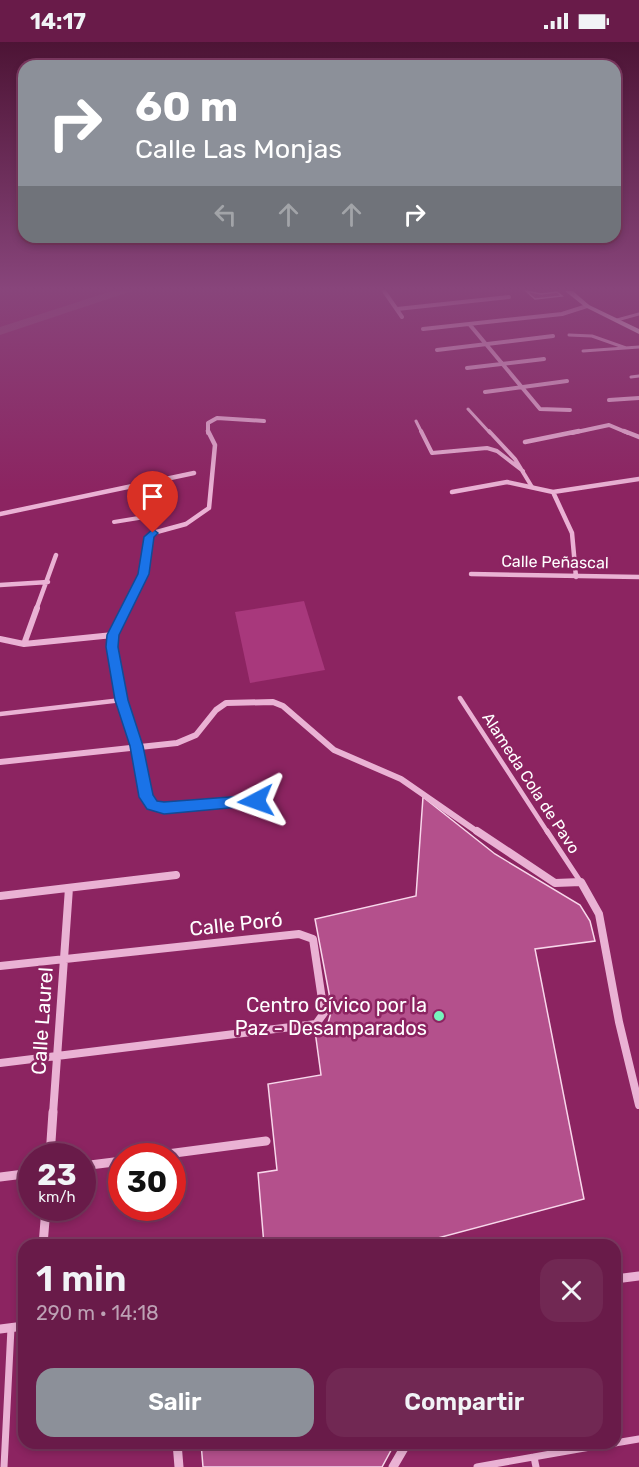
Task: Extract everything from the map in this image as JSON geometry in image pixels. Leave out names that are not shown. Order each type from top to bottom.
[{"type":"street","points":[[497,358],[540,409],[570,410]]},
{"type":"street","points":[[467,368],[544,359]]},
{"type":"street","points":[[485,392],[567,381]]},
{"type":"street","points":[[609,400],[639,398]]},
{"type":"street","points":[[256,801],[164,808],[152,805],[147,797],[136,746],[122,700],[112,647],[113,635],[144,574],[149,537],[153,533],[186,524],[209,508],[215,445],[208,432],[210,419],[264,421]]},
{"type":"street","points":[[525,442],[609,425],[639,437]]},
{"type":"street","points":[[0,514],[194,472]]},
{"type":"street","points":[[452,492],[507,482],[553,492],[639,479]]},
{"type":"street","points":[[553,492],[572,536],[574,549],[571,560],[576,576]]},
{"type":"street","points":[[24,644],[56,555]]},
{"type":"street","name":"Calle Peñascal","points":[[471,574],[639,577]]},
{"type":"street","points":[[0,585],[48,582]]},
{"type":"street","points":[[0,639],[24,644],[113,635]]},
{"type":"street","points":[[0,762],[177,743],[196,735],[216,710],[226,703],[273,702],[284,706],[334,750],[401,779],[449,810],[503,851],[555,883],[581,882],[599,914],[619,1022],[639,1105]]},
{"type":"street","points":[[0,896],[176,875]]},
{"type":"street","name":"Calle Laurel","points":[[51,1143],[69,888]]},
{"type":"street","name":"Calle Poró","points":[[57,1055],[316,1024],[324,1013],[313,939],[306,935],[65,959]]},
{"type":"street","points":[[0,966],[65,959]]},
{"type":"street","points":[[0,1063],[57,1055]]},
{"type":"street","points":[[186,1152],[266,1141]]},
{"type":"street","points":[[0,1177],[18,1175]]},
{"type":"street","points":[[43,1239],[45,1221]]},
{"type":"street","points":[[621,1278],[639,1276]]},
{"type":"street","points":[[0,1329],[18,1327]]},
{"type":"street","points":[[178,1449],[179,1467]]},
{"type":"street","points":[[393,1467],[404,1449]]},
{"type":"lane","points":[[631,377],[639,376]]},
{"type":"lane","points":[[468,409],[515,459],[532,487]]},
{"type":"lane","points":[[416,421],[432,453],[492,449],[523,471]]},
{"type":"lane","points":[[114,522],[151,516],[153,533]]},
{"type":"lane","name":"Alameda Cola de Pavo","points":[[460,698],[581,882]]},
{"type":"lane","points":[[0,714],[122,700]]},
{"type":"lane","points":[[4,1467],[11,1328]]},
{"type":"lane","points":[[621,1442],[639,1439]]},
{"type":"lane","points":[[477,1467],[577,1449]]},
{"type":"lane","points":[[534,1456],[536,1467]]},
{"type":"shaded area","points":[[304,601],[325,670],[250,683],[235,612]]},
{"type":"building","name":"Centro Cívico por la Paz - Desamparados","points":[[423,797],[495,854],[580,905],[590,921],[595,941],[535,949],[584,1199],[434,1239],[264,1239],[258,1173],[277,1170],[268,1084],[321,1075],[315,1031],[328,1023],[332,1009],[315,919],[416,896]]},
{"type":"building","points":[[202,1449],[392,1449],[382,1467],[203,1467]]},
{"type":"place","name":"Centro Cívico por la Paz - Desamparados","points":[[439,1016]]},
{"type":"route","points":[[153,533],[149,537],[144,574],[113,635],[112,647],[122,700],[136,746],[147,797],[152,805],[164,808],[256,801]]}]
